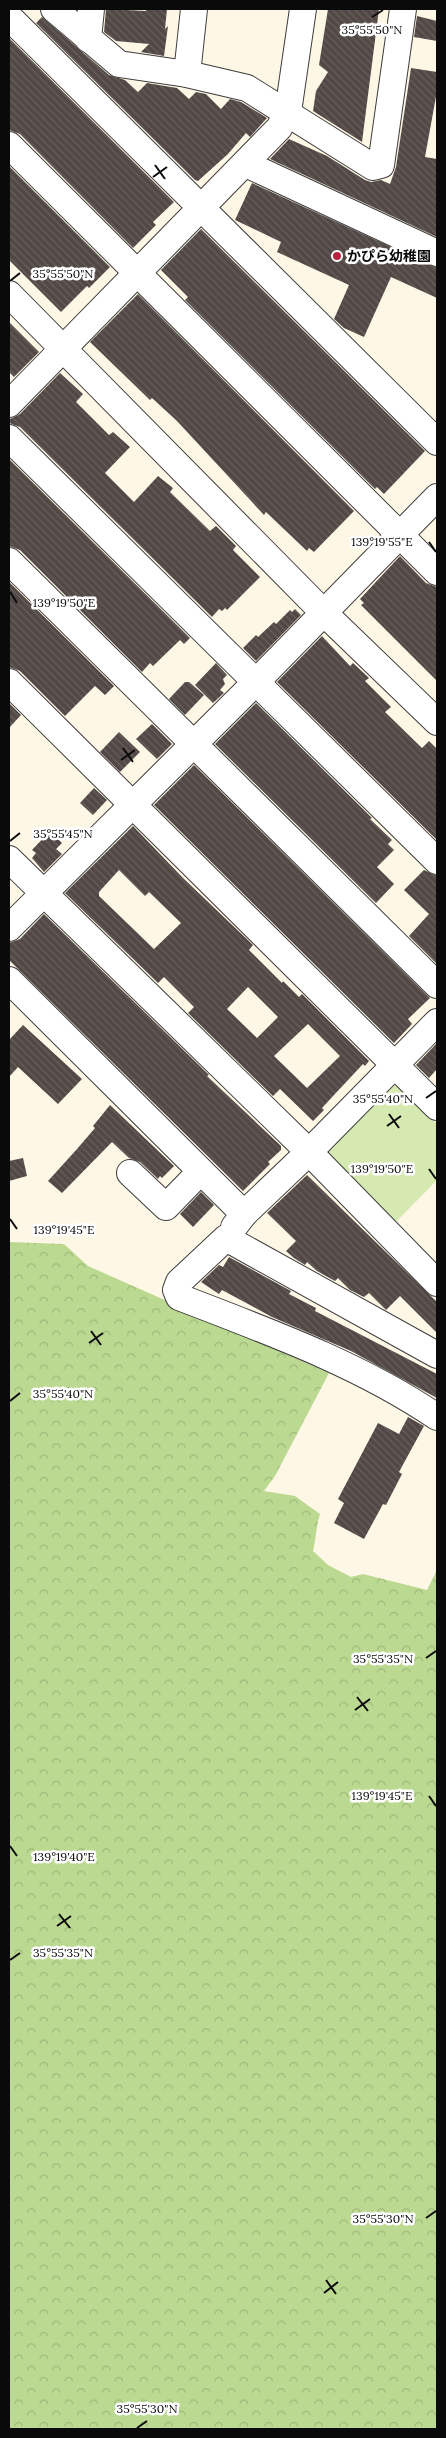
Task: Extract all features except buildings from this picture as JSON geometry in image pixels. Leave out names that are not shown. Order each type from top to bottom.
[{"type":"street","points":[[54,9],[119,64],[187,74],[242,86],[288,112],[373,167],[381,165],[403,9]]},
{"type":"street","points":[[88,39],[91,9]]},
{"type":"street","points":[[187,74],[194,9]]},
{"type":"street","points":[[9,404],[202,209],[279,128],[288,112],[303,9]]},
{"type":"street","points":[[17,16],[202,209],[437,442]]},
{"type":"street","points":[[9,144],[437,572]]},
{"type":"street","points":[[246,164],[437,253]]},
{"type":"street","points":[[9,294],[323,612],[437,722]]},
{"type":"street","points":[[9,438],[437,861]]},
{"type":"street","points":[[9,928],[42,893],[256,682],[437,497]]},
{"type":"street","points":[[9,561],[437,985]]},
{"type":"street","points":[[9,682],[437,1107]]},
{"type":"street","points":[[9,859],[309,1152],[437,1283]]},
{"type":"street","points":[[9,980],[244,1214]]},
{"type":"street","points":[[437,1022],[309,1152],[244,1214],[226,1238],[179,1282],[176,1290],[179,1297],[283,1337],[401,1392],[437,1417]]},
{"type":"street","points":[[130,1173],[166,1207],[200,1172]]},
{"type":"street","points":[[226,1238],[437,1355]]},
{"type":"green space","points":[[393,1086],[398,1086],[437,1124],[437,1180],[392,1226],[325,1152]]},
{"type":"green space","points":[[9,1242],[64,1244],[88,1266],[329,1373],[275,1476],[264,1491],[295,1496],[320,1514],[313,1551],[328,1565],[351,1577],[363,1574],[427,1590],[437,1570],[437,2429],[9,2429]]},
{"type":"place","name":"かぴら幼稚園","points":[[337,256]]}]
